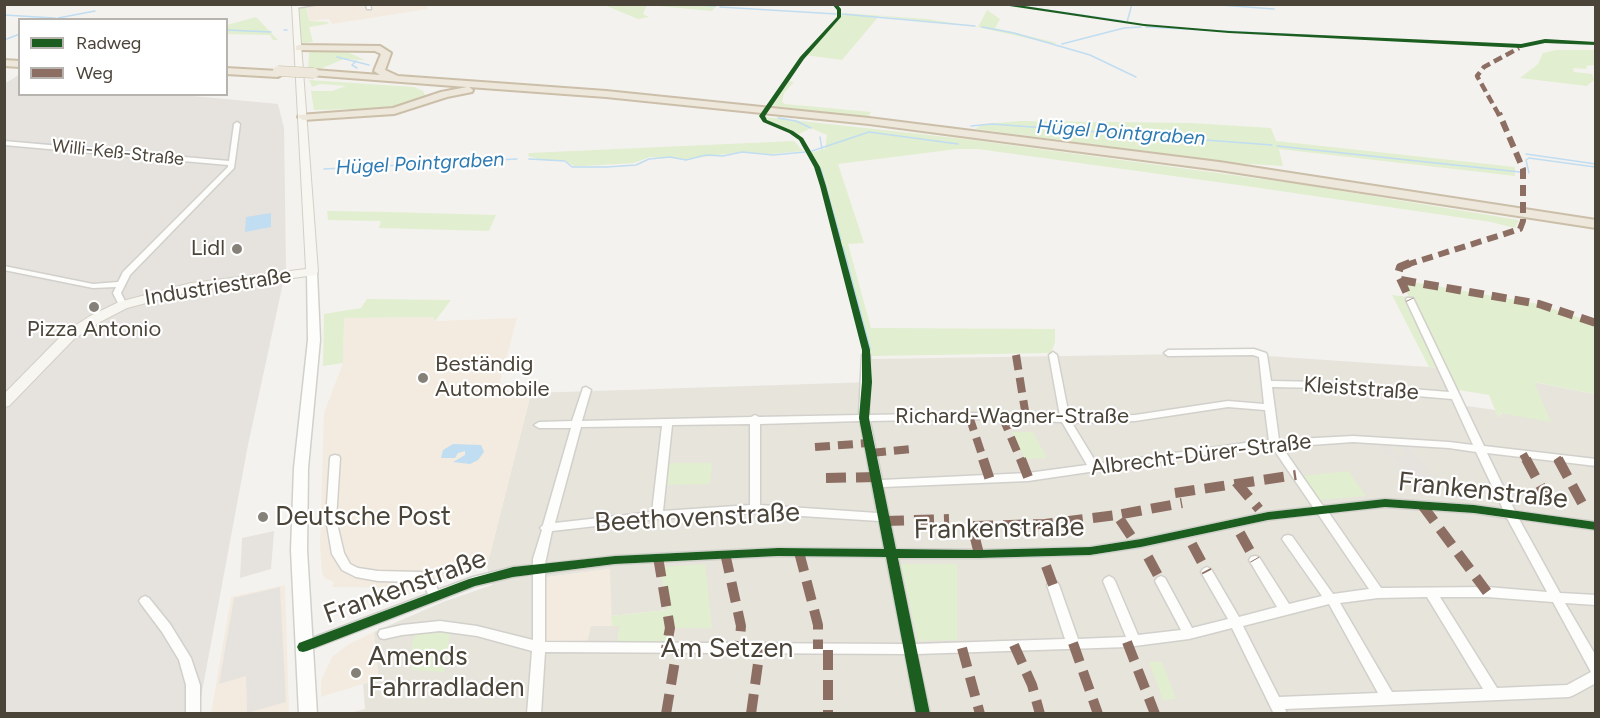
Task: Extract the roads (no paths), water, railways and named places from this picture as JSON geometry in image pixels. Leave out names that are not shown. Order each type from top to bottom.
[{"type":"highway","points":[[299,53],[325,47],[377,48],[386,53],[378,69],[381,73],[414,79]]},
{"type":"highway","points":[[315,75],[358,69],[382,60]]},
{"type":"highway","points":[[228,70],[414,79],[754,110]]},
{"type":"highway","points":[[315,75],[777,112],[1113,155],[1596,226]]},
{"type":"highway","points":[[402,82],[428,90],[430,96],[421,104]]},
{"type":"highway","points":[[303,123],[326,116],[388,112],[421,104],[452,92],[495,88]]},
{"type":"main road","points":[[295,8],[312,272]]},
{"type":"main road","points":[[276,277],[305,262],[310,252]]},
{"type":"main road","name":"Industriestraße","points":[[4,403],[69,336],[123,305],[175,290],[312,272]]},
{"type":"street","points":[[295,8],[315,5]]},
{"type":"street","points":[[232,163],[237,124]]},
{"type":"street","name":"Willi-Keß-Straße","points":[[4,143],[232,163]]},
{"type":"street","name":"Industriestraße","points":[[123,305],[117,296],[119,284],[231,168],[232,163]]},
{"type":"street","points":[[4,268],[93,286],[119,284]]},
{"type":"street","points":[[308,714],[299,530],[301,468],[314,340],[312,272]]},
{"type":"street","points":[[1410,300],[1510,514],[1596,669]]},
{"type":"street","points":[[1168,353],[1260,353],[1263,355],[1274,443],[1378,593]]},
{"type":"street","points":[[866,355],[864,418],[923,714]]},
{"type":"street","points":[[1053,355],[1065,419],[1094,468]]},
{"type":"street","name":"Kleiststraße","points":[[1267,384],[1324,385],[1456,396]]},
{"type":"street","points":[[534,714],[539,646],[539,559],[586,390]]},
{"type":"street","name":"Richard-Wagner-Straße","points":[[538,425],[755,418],[969,416],[1065,419],[1135,418],[1228,404],[1269,406]]},
{"type":"street","points":[[755,418],[755,509]]},
{"type":"street","points":[[657,515],[667,422]]},
{"type":"street","name":"Albrecht-Dürer-Straße","points":[[878,484],[990,480],[1274,443],[1353,439],[1481,448],[1596,463]]},
{"type":"street","points":[[335,458],[331,519],[338,554],[346,567],[356,572],[378,576],[422,577],[429,582],[434,595]]},
{"type":"street","name":"Frankenstraße","points":[[303,647],[434,595],[487,578],[540,568],[725,553],[1042,554],[1090,551],[1319,509],[1385,503],[1446,506],[1596,526]]},
{"type":"street","name":"Beethovenstraße","points":[[546,528],[657,515],[755,509],[883,517]]},
{"type":"street","points":[[1288,539],[1331,599],[1388,698]]},
{"type":"street","points":[[1255,560],[1285,609]]},
{"type":"street","points":[[1207,572],[1279,708],[1388,698],[1569,691],[1596,676]]},
{"type":"street","points":[[1109,581],[1134,641]]},
{"type":"street","points":[[1161,581],[1189,634]]},
{"type":"street","points":[[1053,585],[1073,643]]},
{"type":"street","points":[[1430,592],[1492,694]]},
{"type":"street","name":"Am Setzen","points":[[384,634],[417,627],[440,626],[463,628],[539,646],[862,650],[1134,641],[1189,634],[1331,599],[1378,593],[1487,592],[1596,600]]},
{"type":"street","points":[[145,601],[185,658],[194,685],[193,714]]},
{"type":"water","points":[[271,213],[271,227],[245,232],[246,217]]},
{"type":"water","points":[[453,444],[481,445],[484,452],[478,460],[470,464],[453,462],[465,455],[465,451],[458,453],[455,458],[441,458],[443,450]]},
{"type":"waterway","points":[[674,4],[716,6]]},
{"type":"waterway","points":[[1005,4],[1123,21]]},
{"type":"waterway","points":[[1127,22],[1132,4]]},
{"type":"waterway","points":[[1207,4],[1274,9]]},
{"type":"waterway","points":[[720,7],[836,14]]},
{"type":"waterway","points":[[58,18],[95,11]]},
{"type":"waterway","points":[[842,14],[975,26]]},
{"type":"waterway","points":[[4,15],[55,18]]},
{"type":"waterway","points":[[982,27],[1014,33],[1090,55],[1136,77]]},
{"type":"waterway","points":[[1062,44],[1124,28],[1141,27]]},
{"type":"waterway","points":[[1146,27],[1513,46]]},
{"type":"waterway","points":[[228,30],[271,32]]},
{"type":"waterway","points":[[4,40],[18,35]]},
{"type":"waterway","points":[[1530,45],[1546,42],[1594,44]]},
{"type":"waterway","points":[[337,57],[355,62]]},
{"type":"waterway","points":[[355,62],[369,65]]},
{"type":"waterway","points":[[355,62],[352,65],[357,68]]},
{"type":"waterway","points":[[778,118],[796,121],[811,128]]},
{"type":"waterway","name":"Hügel Pointgraben","points":[[971,126],[992,124],[1272,145]]},
{"type":"waterway","name":"Hügel Pointgraben","points":[[822,148],[869,132],[958,144]]},
{"type":"waterway","points":[[820,137],[822,148]]},
{"type":"waterway","name":"Hügel Pointgraben","points":[[21,142],[90,147]]},
{"type":"waterway","name":"Hügel Pointgraben","points":[[1277,146],[1520,172]]},
{"type":"waterway","name":"Hügel Pointgraben","points":[[101,148],[181,157]]},
{"type":"waterway","name":"Hügel Pointgraben","points":[[812,151],[822,148]]},
{"type":"waterway","name":"Hügel Pointgraben","points":[[529,159],[565,161],[572,167],[607,167],[636,165],[649,159],[670,157],[686,160],[706,155],[723,156],[742,152],[773,155],[805,152]]},
{"type":"waterway","name":"Hügel Pointgraben","points":[[1526,154],[1596,164]]},
{"type":"waterway","name":"Hügel Pointgraben","points":[[1529,173],[1526,160],[1529,158],[1595,167]]},
{"type":"waterway","name":"Hügel Pointgraben","points":[[324,169],[517,159]]},
{"type":"waterway","points":[[821,169],[841,240]]},
{"type":"waterway","points":[[843,247],[848,265]]},
{"type":"waterway","points":[[847,263],[870,349]]},
{"type":"place","name":"Lidl","points":[[237,249]]},
{"type":"place","name":"Pizza Antonio","points":[[94,307]]},
{"type":"place","name":"Beständig Automobile","points":[[423,378]]},
{"type":"place","name":"Deutsche Post","points":[[263,517]]},
{"type":"place","name":"Amends Fahrradladen","points":[[356,673]]}]
